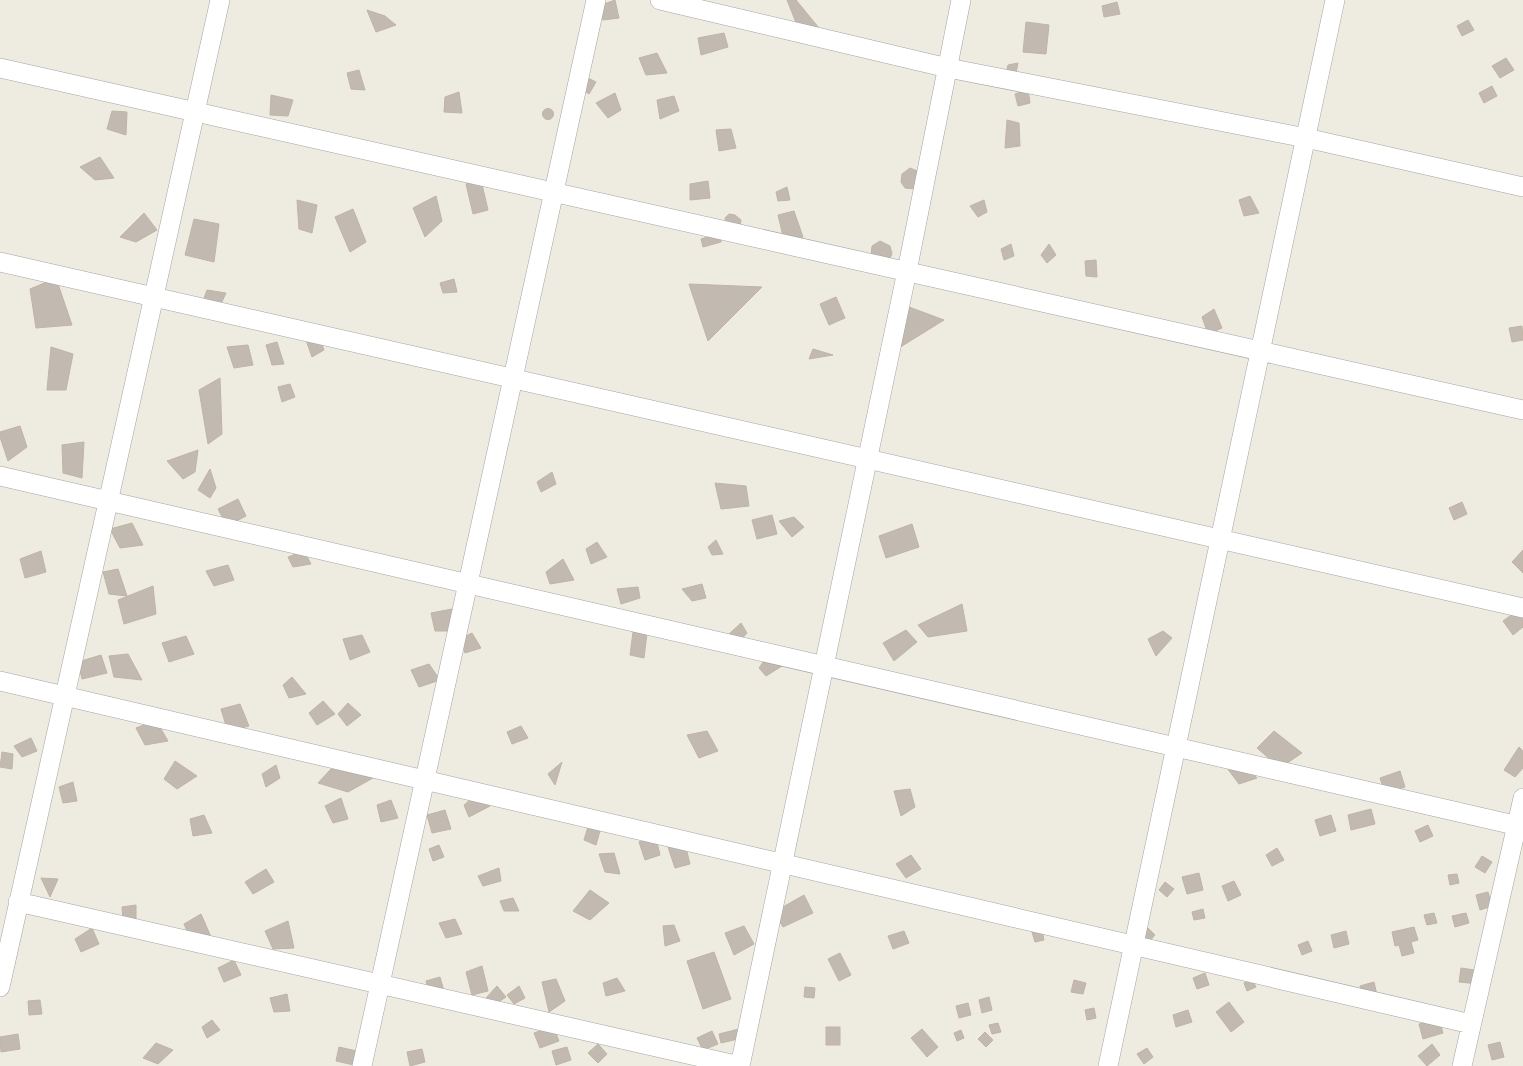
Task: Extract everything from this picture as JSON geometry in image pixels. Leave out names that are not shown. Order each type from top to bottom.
[{"type":"street","points":[[0,987],[220,0]]},
{"type":"street","points":[[362,1066],[596,0]]},
{"type":"street","points":[[660,0],[948,68],[1306,138],[1523,187]]},
{"type":"street","points":[[18,902],[740,1066],[868,460],[962,0]]},
{"type":"street","points":[[1108,1066],[1335,0]]},
{"type":"street","points":[[0,68],[1523,410]]},
{"type":"street","points":[[0,262],[1523,608]]},
{"type":"street","points":[[0,476],[1520,826]]},
{"type":"street","points":[[0,682],[1471,1024]]},
{"type":"street","points":[[1462,1066],[1520,826],[1523,798]]},
{"type":"building","points":[[615,0],[619,18],[603,20],[599,6]]},
{"type":"building","points":[[787,0],[796,0],[819,28],[799,30]]},
{"type":"building","points":[[1117,2],[1120,14],[1104,17],[1102,6]]},
{"type":"building","points":[[367,10],[385,16],[396,25],[376,32]]},
{"type":"building","points":[[1468,20],[1474,30],[1462,36],[1457,26]]},
{"type":"building","points":[[1026,22],[1049,25],[1046,54],[1023,52]]},
{"type":"building","points":[[724,33],[728,47],[701,55],[698,38]]},
{"type":"building","points":[[657,53],[667,73],[646,75],[639,58]]},
{"type":"building","points":[[1506,58],[1514,70],[1500,78],[1492,66]]},
{"type":"building","points":[[1018,63],[1015,78],[1005,77],[1008,65]]},
{"type":"building","points":[[359,70],[365,90],[351,89],[347,73]]},
{"type":"building","points":[[582,75],[596,82],[589,94],[580,88]]},
{"type":"building","points":[[1492,86],[1497,96],[1484,103],[1479,93]]},
{"type":"building","points":[[1028,89],[1030,103],[1018,106],[1015,94]]},
{"type":"building","points":[[459,92],[462,113],[444,112],[445,97]]},
{"type":"building","points":[[615,93],[621,110],[608,118],[596,103]]},
{"type":"building","points":[[271,95],[293,100],[288,116],[270,115]]},
{"type":"building","points":[[674,96],[679,111],[660,119],[657,100]]},
{"type":"building","points":[[546,109],[550,109],[553,114],[552,118],[546,119],[543,116],[543,112]]},
{"type":"building","points":[[112,111],[127,112],[126,135],[107,129]]},
{"type":"building","points":[[1007,120],[1019,123],[1020,146],[1005,148]]},
{"type":"building","points":[[731,129],[736,148],[719,151],[716,130]]},
{"type":"building","points":[[100,157],[114,178],[95,180],[80,167]]},
{"type":"building","points":[[910,168],[920,172],[915,189],[905,188],[901,182],[902,174]]},
{"type":"building","points":[[481,180],[488,210],[473,214],[466,184]]},
{"type":"building","points":[[708,181],[710,198],[690,200],[690,184]]},
{"type":"building","points":[[787,187],[790,200],[778,201],[776,192]]},
{"type":"building","points":[[436,196],[442,221],[425,237],[413,208]]},
{"type":"building","points":[[1250,196],[1259,213],[1244,216],[1239,200]]},
{"type":"building","points":[[297,200],[317,205],[312,233],[299,229]]},
{"type":"building","points":[[984,200],[987,212],[978,217],[970,206]]},
{"type":"building","points":[[353,209],[366,242],[350,252],[335,217]]},
{"type":"building","points":[[794,211],[803,237],[784,240],[778,215]]},
{"type":"building","points":[[144,213],[157,230],[136,242],[120,237]]},
{"type":"building","points":[[729,214],[735,215],[741,220],[740,227],[726,226],[725,218]]},
{"type":"building","points":[[194,219],[219,224],[214,262],[185,255]]},
{"type":"building","points":[[721,233],[721,242],[703,247],[701,239]]},
{"type":"building","points":[[880,241],[890,246],[892,254],[889,260],[871,256],[872,246]]},
{"type":"building","points":[[1011,244],[1014,256],[1004,260],[1001,249]]},
{"type":"building","points":[[1049,244],[1056,255],[1047,263],[1041,255]]},
{"type":"building","points":[[1096,260],[1097,277],[1086,276],[1085,261]]},
{"type":"building","points":[[56,278],[72,325],[36,328],[30,289]]},
{"type":"building","points":[[454,279],[457,292],[443,293],[440,283]]},
{"type":"building","points":[[689,284],[762,287],[708,341]]},
{"type":"building","points":[[207,290],[226,293],[219,308],[201,306]]},
{"type":"building","points":[[836,297],[845,318],[829,325],[820,304]]},
{"type":"building","points":[[909,307],[944,320],[894,351]]},
{"type":"building","points":[[1214,309],[1222,328],[1208,334],[1202,317]]},
{"type":"building","points":[[1522,326],[1523,340],[1512,342],[1509,328]]},
{"type":"building","points":[[319,337],[324,350],[312,357],[306,340]]},
{"type":"building","points":[[277,342],[284,364],[272,365],[266,345]]},
{"type":"building","points":[[248,345],[253,365],[234,368],[227,347]]},
{"type":"building","points":[[51,347],[73,354],[66,390],[47,390]]},
{"type":"building","points":[[813,349],[833,355],[809,359]]},
{"type":"building","points":[[220,378],[222,434],[208,444],[199,390]]},
{"type":"building","points":[[290,384],[295,397],[282,402],[278,387]]},
{"type":"building","points":[[20,426],[27,447],[8,461],[0,432]]},
{"type":"building","points":[[84,442],[82,478],[63,473],[62,445]]},
{"type":"building","points":[[198,450],[195,472],[183,479],[167,461]]},
{"type":"building","points":[[210,469],[216,488],[210,498],[198,490]]},
{"type":"building","points":[[552,472],[556,484],[541,492],[537,482]]},
{"type":"building","points":[[715,483],[746,486],[749,506],[721,509]]},
{"type":"building","points":[[238,499],[246,516],[227,526],[218,509]]},
{"type":"building","points":[[1462,502],[1467,514],[1454,520],[1449,508]]},
{"type":"building","points":[[772,515],[777,534],[757,539],[752,520]]},
{"type":"building","points":[[794,517],[804,527],[792,537],[779,521]]},
{"type":"building","points":[[132,523],[143,545],[120,548],[110,529]]},
{"type":"building","points":[[912,524],[919,547],[886,558],[879,536]]},
{"type":"building","points":[[716,540],[723,554],[712,555],[708,547]]},
{"type":"building","points":[[597,542],[607,557],[591,564],[586,549]]},
{"type":"building","points":[[1523,550],[1523,573],[1512,562]]},
{"type":"building","points":[[41,551],[46,572],[25,578],[20,559]]},
{"type":"building","points":[[304,551],[311,564],[293,567],[288,557]]},
{"type":"building","points":[[563,559],[574,580],[550,584],[546,572]]},
{"type":"building","points":[[228,565],[234,580],[214,586],[206,571]]},
{"type":"building","points":[[118,569],[127,596],[109,594],[103,572]]},
{"type":"building","points":[[702,584],[706,598],[692,601],[682,589]]},
{"type":"building","points":[[153,586],[156,614],[124,624],[118,600]]},
{"type":"building","points":[[638,587],[640,598],[621,604],[617,589]]},
{"type":"building","points":[[962,604],[967,631],[928,637],[918,625]]},
{"type":"building","points":[[452,609],[455,631],[435,631],[431,613]]},
{"type":"building","points":[[1518,610],[1523,619],[1523,627],[1513,635],[1503,621]]},
{"type":"building","points":[[741,623],[747,633],[736,645],[728,635]]},
{"type":"building","points":[[906,630],[917,642],[894,661],[883,643]]},
{"type":"building","points":[[1163,631],[1172,638],[1156,656],[1148,639]]},
{"type":"building","points":[[633,632],[647,633],[644,658],[630,655]]},
{"type":"building","points":[[472,633],[481,648],[465,653],[460,639]]},
{"type":"building","points":[[362,635],[370,652],[350,660],[343,639]]},
{"type":"building","points":[[186,636],[194,654],[169,662],[162,643]]},
{"type":"building","points":[[128,654],[142,680],[114,677],[109,656]]},
{"type":"building","points":[[101,655],[107,673],[82,679],[78,662]]},
{"type":"building","points":[[768,655],[782,666],[766,676],[759,668]]},
{"type":"building","points":[[429,664],[440,680],[419,687],[411,670]]},
{"type":"building","points":[[292,677],[306,694],[289,698],[283,685]]},
{"type":"building","points":[[323,701],[335,714],[317,725],[309,713]]},
{"type":"building","points":[[348,703],[361,715],[347,726],[338,714]]},
{"type":"building","points":[[240,704],[249,726],[228,732],[221,709]]},
{"type":"building","points":[[156,720],[168,741],[145,745],[136,728]]},
{"type":"building","points":[[521,726],[528,738],[512,744],[507,732]]},
{"type":"building","points":[[707,731],[718,751],[699,758],[687,735]]},
{"type":"building","points":[[1274,731],[1302,753],[1280,768],[1257,748]]},
{"type":"building","points":[[31,738],[37,751],[22,757],[14,746]]},
{"type":"building","points":[[1519,747],[1523,751],[1523,768],[1515,777],[1504,770]]},
{"type":"building","points":[[2,752],[13,754],[12,769],[0,767]]},
{"type":"building","points":[[175,761],[197,776],[177,789],[164,779]]},
{"type":"building","points":[[562,762],[555,785],[548,774]]},
{"type":"building","points":[[276,765],[280,778],[266,787],[262,774]]},
{"type":"building","points":[[1245,765],[1257,778],[1239,784],[1227,768]]},
{"type":"building","points":[[331,769],[373,778],[348,792],[318,783]]},
{"type":"building","points":[[1400,771],[1405,787],[1385,793],[1380,778]]},
{"type":"building","points":[[73,782],[77,801],[63,803],[59,787]]},
{"type":"building","points":[[910,789],[915,807],[901,816],[894,791]]},
{"type":"building","points":[[477,794],[490,806],[469,817],[464,805]]},
{"type":"building","points":[[341,798],[348,819],[333,823],[325,806]]},
{"type":"building","points":[[391,800],[398,818],[381,822],[377,805]]},
{"type":"building","points":[[1371,809],[1375,824],[1351,830],[1348,815]]},
{"type":"building","points":[[445,810],[451,829],[432,833],[427,815]]},
{"type":"building","points":[[204,815],[212,833],[193,836],[190,819]]},
{"type":"building","points":[[1331,815],[1336,831],[1320,836],[1315,820]]},
{"type":"building","points":[[589,823],[602,824],[596,845],[584,840]]},
{"type":"building","points":[[1428,825],[1433,836],[1420,842],[1415,831]]},
{"type":"building","points":[[656,838],[660,855],[645,860],[639,842]]},
{"type":"building","points":[[685,844],[690,864],[675,868],[668,847]]},
{"type":"building","points":[[439,845],[444,857],[433,861],[429,849]]},
{"type":"building","points":[[1277,848],[1284,860],[1272,866],[1266,855]]},
{"type":"building","points":[[614,853],[620,874],[605,872],[599,854]]},
{"type":"building","points":[[911,855],[921,869],[906,878],[896,864]]},
{"type":"building","points":[[1482,856],[1492,862],[1485,873],[1475,867]]},
{"type":"building","points":[[499,868],[501,881],[483,886],[478,876]]},
{"type":"building","points":[[266,869],[274,882],[253,894],[245,882]]},
{"type":"building","points":[[1199,873],[1203,890],[1187,894],[1182,877]]},
{"type":"building","points":[[1457,874],[1459,883],[1450,885],[1448,875]]},
{"type":"building","points":[[41,878],[58,879],[50,897]]},
{"type":"building","points":[[1234,881],[1241,895],[1228,901],[1222,886]]},
{"type":"building","points":[[1165,882],[1174,889],[1167,897],[1159,890]]},
{"type":"building","points":[[590,890],[609,903],[590,920],[573,911]]},
{"type":"building","points":[[1488,892],[1492,906],[1480,910],[1476,895]]},
{"type":"building","points":[[804,895],[813,913],[783,927],[774,912]]},
{"type":"building","points":[[513,898],[519,911],[504,911],[500,901]]},
{"type":"building","points":[[136,905],[136,919],[123,919],[122,907]]},
{"type":"building","points":[[1203,909],[1205,918],[1194,920],[1192,912]]},
{"type":"building","points":[[1434,913],[1437,923],[1427,925],[1424,915]]},
{"type":"building","points":[[1466,913],[1469,923],[1455,927],[1452,916]]},
{"type":"building","points":[[201,914],[211,937],[190,938],[184,924]]},
{"type":"building","points":[[455,919],[462,934],[446,938],[439,923]]},
{"type":"building","points":[[288,921],[294,948],[273,949],[265,931]]},
{"type":"building","points":[[674,925],[680,941],[665,946],[663,926]]},
{"type":"building","points":[[744,926],[754,944],[734,955],[725,933]]},
{"type":"building","points":[[1414,927],[1418,940],[1411,942],[1414,953],[1402,956],[1399,945],[1395,946],[1392,932]]},
{"type":"building","points":[[92,928],[99,944],[81,952],[75,939]]},
{"type":"building","points":[[1148,928],[1155,935],[1147,944],[1140,938]]},
{"type":"building","points":[[1042,930],[1044,940],[1035,942],[1032,932]]},
{"type":"building","points":[[904,931],[909,943],[893,949],[888,936]]},
{"type":"building","points":[[1346,931],[1349,944],[1334,948],[1331,935]]},
{"type":"building","points":[[1308,941],[1312,951],[1302,955],[1298,945]]},
{"type":"building","points":[[714,952],[731,999],[703,1009],[687,961]]},
{"type":"building","points":[[840,953],[851,975],[839,981],[828,959]]},
{"type":"building","points":[[234,960],[241,975],[224,982],[218,968]]},
{"type":"building","points":[[482,966],[488,991],[472,995],[466,972]]},
{"type":"building","points":[[1461,968],[1481,971],[1479,984],[1459,982]]},
{"type":"building","points":[[1205,973],[1209,985],[1197,989],[1193,978]]},
{"type":"building","points":[[440,977],[444,991],[429,994],[426,981]]},
{"type":"building","points":[[617,978],[625,991],[606,996],[603,983]]},
{"type":"building","points":[[556,979],[565,1001],[549,1012],[542,982]]},
{"type":"building","points":[[1252,979],[1256,987],[1247,991],[1244,983]]},
{"type":"building","points":[[1074,980],[1086,983],[1083,994],[1071,992]]},
{"type":"building","points":[[1374,982],[1377,995],[1363,998],[1360,986]]},
{"type":"building","points":[[497,986],[506,997],[492,1006],[486,998]]},
{"type":"building","points":[[519,986],[525,998],[514,1004],[507,995]]},
{"type":"building","points":[[805,987],[815,988],[814,998],[804,997]]},
{"type":"building","points":[[287,994],[290,1011],[274,1012],[270,998]]},
{"type":"building","points":[[989,997],[992,1010],[982,1013],[979,1000]]},
{"type":"building","points":[[40,1000],[42,1014],[29,1015],[28,1001]]},
{"type":"building","points":[[1229,1002],[1244,1022],[1231,1032],[1216,1012]]},
{"type":"building","points":[[968,1003],[971,1015],[959,1018],[956,1006]]},
{"type":"building","points":[[1094,1008],[1096,1018],[1087,1020],[1085,1010]]},
{"type":"building","points":[[1188,1010],[1192,1022],[1176,1027],[1173,1015]]},
{"type":"building","points":[[1439,1019],[1443,1033],[1423,1039],[1419,1024]]},
{"type":"building","points":[[212,1020],[220,1030],[207,1038],[202,1027]]},
{"type":"building","points":[[998,1023],[1001,1032],[992,1034],[989,1025]]},
{"type":"building","points":[[553,1026],[559,1041],[540,1048],[534,1033]]},
{"type":"building","points":[[826,1027],[840,1027],[840,1045],[826,1045]]},
{"type":"building","points":[[739,1029],[742,1038],[721,1043],[719,1034]]},
{"type":"building","points":[[922,1029],[938,1047],[927,1057],[911,1038]]},
{"type":"building","points":[[961,1030],[964,1038],[957,1041],[954,1033]]},
{"type":"building","points":[[712,1031],[718,1044],[703,1050],[697,1038]]},
{"type":"building","points":[[985,1032],[993,1040],[986,1047],[978,1039]]},
{"type":"building","points":[[18,1034],[20,1049],[1,1052],[0,1037]]},
{"type":"building","points":[[1500,1042],[1504,1057],[1492,1060],[1488,1045]]},
{"type":"building","points":[[156,1043],[173,1050],[158,1064],[143,1058]]},
{"type":"building","points":[[598,1044],[607,1054],[598,1063],[588,1053]]},
{"type":"building","points":[[1432,1044],[1440,1055],[1427,1066],[1418,1056]]},
{"type":"building","points":[[339,1047],[361,1052],[358,1066],[336,1061]]},
{"type":"building","points":[[567,1047],[571,1060],[556,1065],[552,1051]]},
{"type":"building","points":[[1147,1048],[1153,1057],[1144,1064],[1137,1054]]},
{"type":"building","points":[[422,1049],[425,1062],[410,1066],[407,1052]]}]
